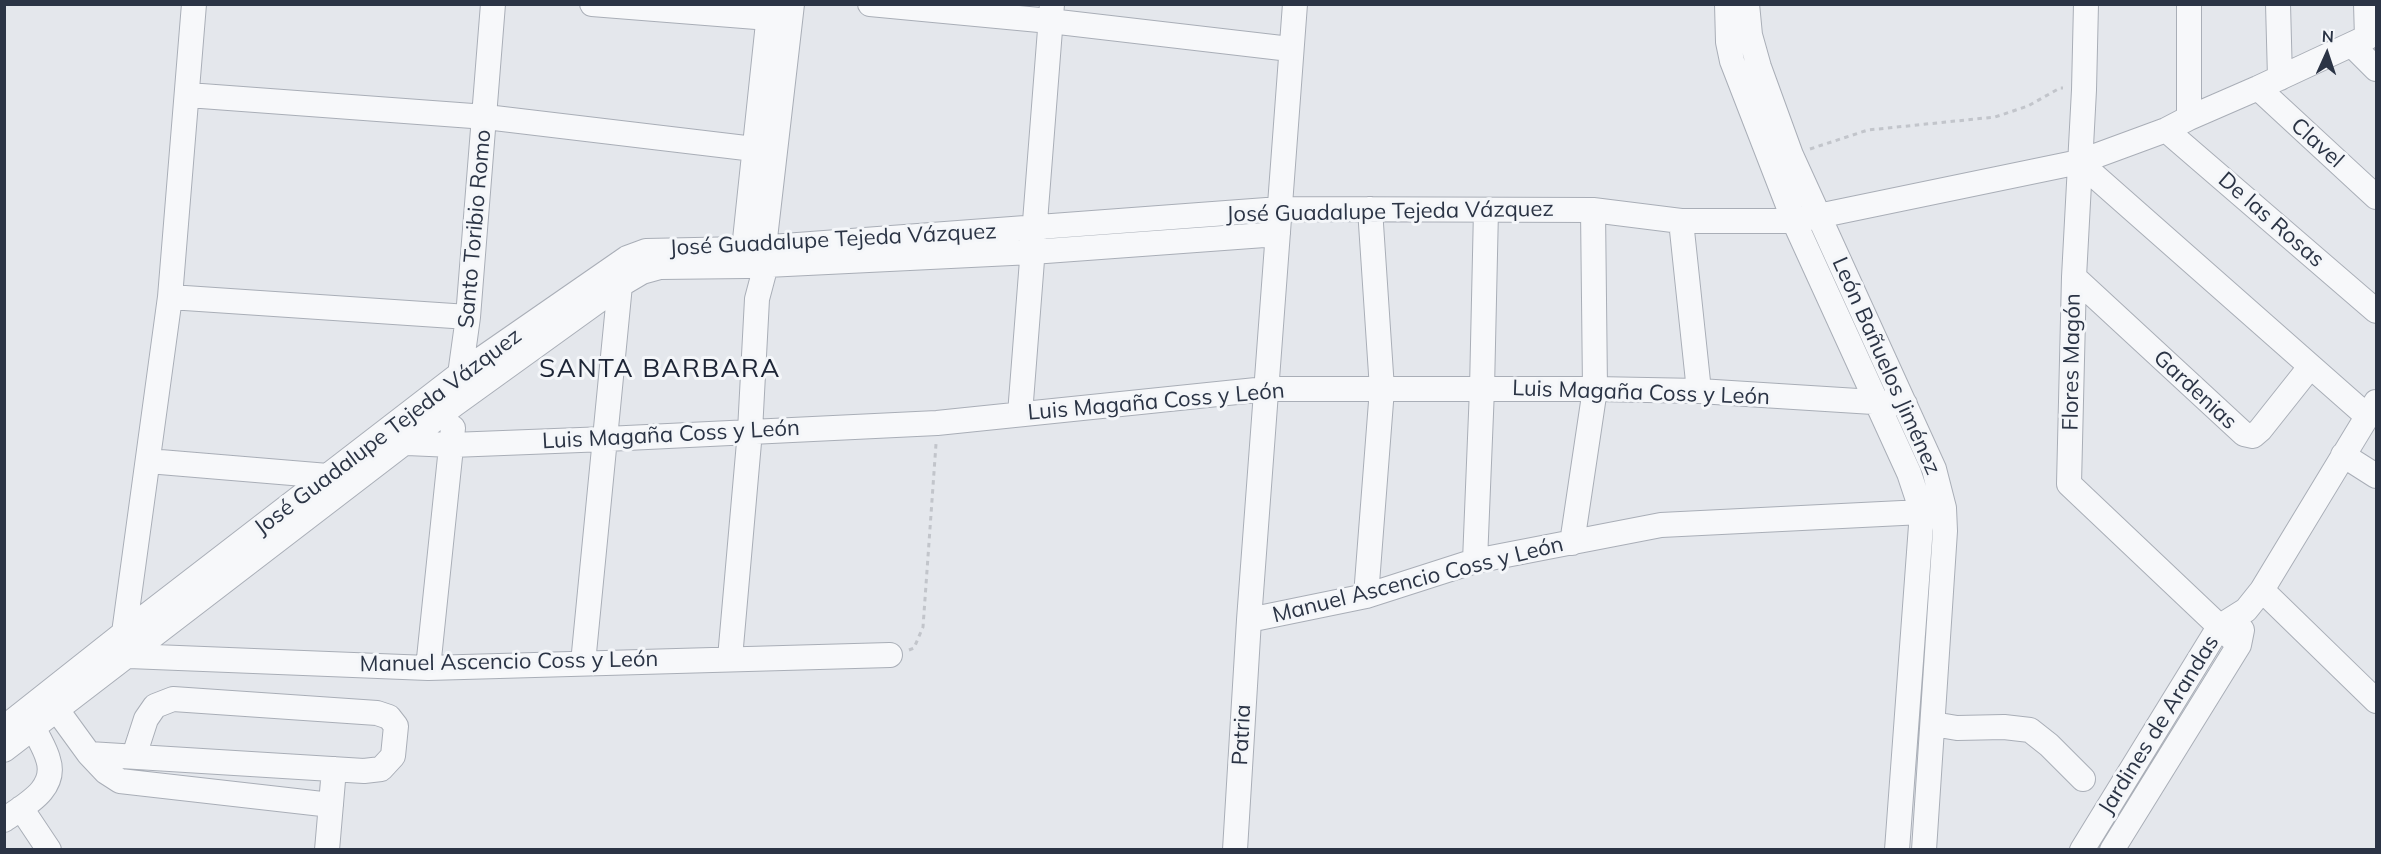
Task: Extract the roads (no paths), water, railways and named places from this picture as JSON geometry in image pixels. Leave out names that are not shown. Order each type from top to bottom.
[{"type":"street","points":[[126,644],[170,297],[194,4]]},
{"type":"street","name":"Santo Toribio Romo","points":[[428,668],[455,404],[468,317],[486,117],[493,4]]},
{"type":"street","points":[[592,4],[775,9],[754,149],[757,299],[750,431],[730,658]]},
{"type":"street","points":[[755,257],[792,4]]},
{"type":"street","points":[[870,4],[1051,13],[1290,49]]},
{"type":"street","name":"Patria","points":[[1235,849],[1249,620],[1294,4]]},
{"type":"street","name":"León Bañuelos Jiménez","points":[[1727,4],[1739,39],[1759,67],[1791,155],[1934,469],[1933,510],[1898,849]]},
{"type":"street","name":"León Bañuelos Jiménez","points":[[1747,4],[1732,61],[1794,221],[1909,473],[1945,531],[1924,849]]},
{"type":"street","name":"Flores Magón","points":[[2086,4],[2074,278],[2069,484],[2239,645]]},
{"type":"street","points":[[2189,4],[2189,118]]},
{"type":"street","points":[[2278,4],[2280,78]]},
{"type":"street","points":[[2366,4],[2365,38],[2376,69]]},
{"type":"street","points":[[1020,414],[1051,13]]},
{"type":"street","name":"José Guadalupe Tejeda Vázquez","points":[[126,644],[407,443],[455,404],[620,285],[642,272],[660,267],[1034,228],[1280,209],[1593,210],[1681,221],[1794,221],[2079,162],[2166,130],[2365,38]]},
{"type":"street","name":"Clavel","points":[[2258,88],[2376,197]]},
{"type":"street","points":[[188,95],[486,117],[754,149]]},
{"type":"street","name":"De las Rosas","points":[[2166,130],[2376,311]]},
{"type":"street","points":[[2079,162],[2310,367],[2372,409]]},
{"type":"street","points":[[1366,596],[1382,389],[1370,209]]},
{"type":"street","points":[[1475,561],[1486,210]]},
{"type":"street","points":[[1572,543],[1595,388],[1593,210]]},
{"type":"street","points":[[1681,221],[1699,391]]},
{"type":"street","name":"José Guadalupe Tejeda Vázquez","points":[[4,728],[53,702],[328,476],[461,373],[627,258],[646,251],[755,257],[1032,252],[1278,234]]},
{"type":"street","name":"Gardenias","points":[[2074,278],[2244,434],[2253,435],[2260,430],[2310,367]]},
{"type":"street","points":[[584,663],[620,285]]},
{"type":"street","points":[[170,297],[468,317]]},
{"type":"street","name":"Luis Magaña Coss y León","points":[[407,443],[452,445],[937,423],[1266,389],[1595,388],[1699,391],[1905,404]]},
{"type":"street","name":"Jardines de Arandas","points":[[2082,849],[2219,627],[2246,610],[2262,590],[2372,409]]},
{"type":"street","points":[[2343,455],[2376,476]]},
{"type":"street","points":[[148,461],[328,476]]},
{"type":"street","name":"Manuel Ascencio Coss y León","points":[[1249,620],[1366,596],[1475,561],[1661,525],[1933,510]]},
{"type":"street","points":[[2262,590],[2376,701]]},
{"type":"street","name":"Jardines de Arandas","points":[[2112,849],[2239,645],[2246,610]]},
{"type":"street","name":"Manuel Ascencio Coss y León","points":[[126,644],[428,668],[890,655]]},
{"type":"street","points":[[90,754],[364,771],[381,769],[393,756],[396,726],[389,717],[377,713],[173,699],[155,706],[146,719],[134,756]]},
{"type":"street","points":[[53,702],[90,754],[106,772],[120,781],[331,805]]},
{"type":"street","name":"José Guadalupe Tejeda Vázquez","points":[[4,750],[34,728],[53,702]]},
{"type":"street","points":[[1933,724],[1957,728],[2030,729],[2083,779]]},
{"type":"street","points":[[34,728],[49,760],[49,777],[45,789],[13,814],[49,849]]},
{"type":"street","points":[[327,849],[334,769]]},
{"type":"district","name":"SANTA BARBARA","points":[[660,369]]}]
